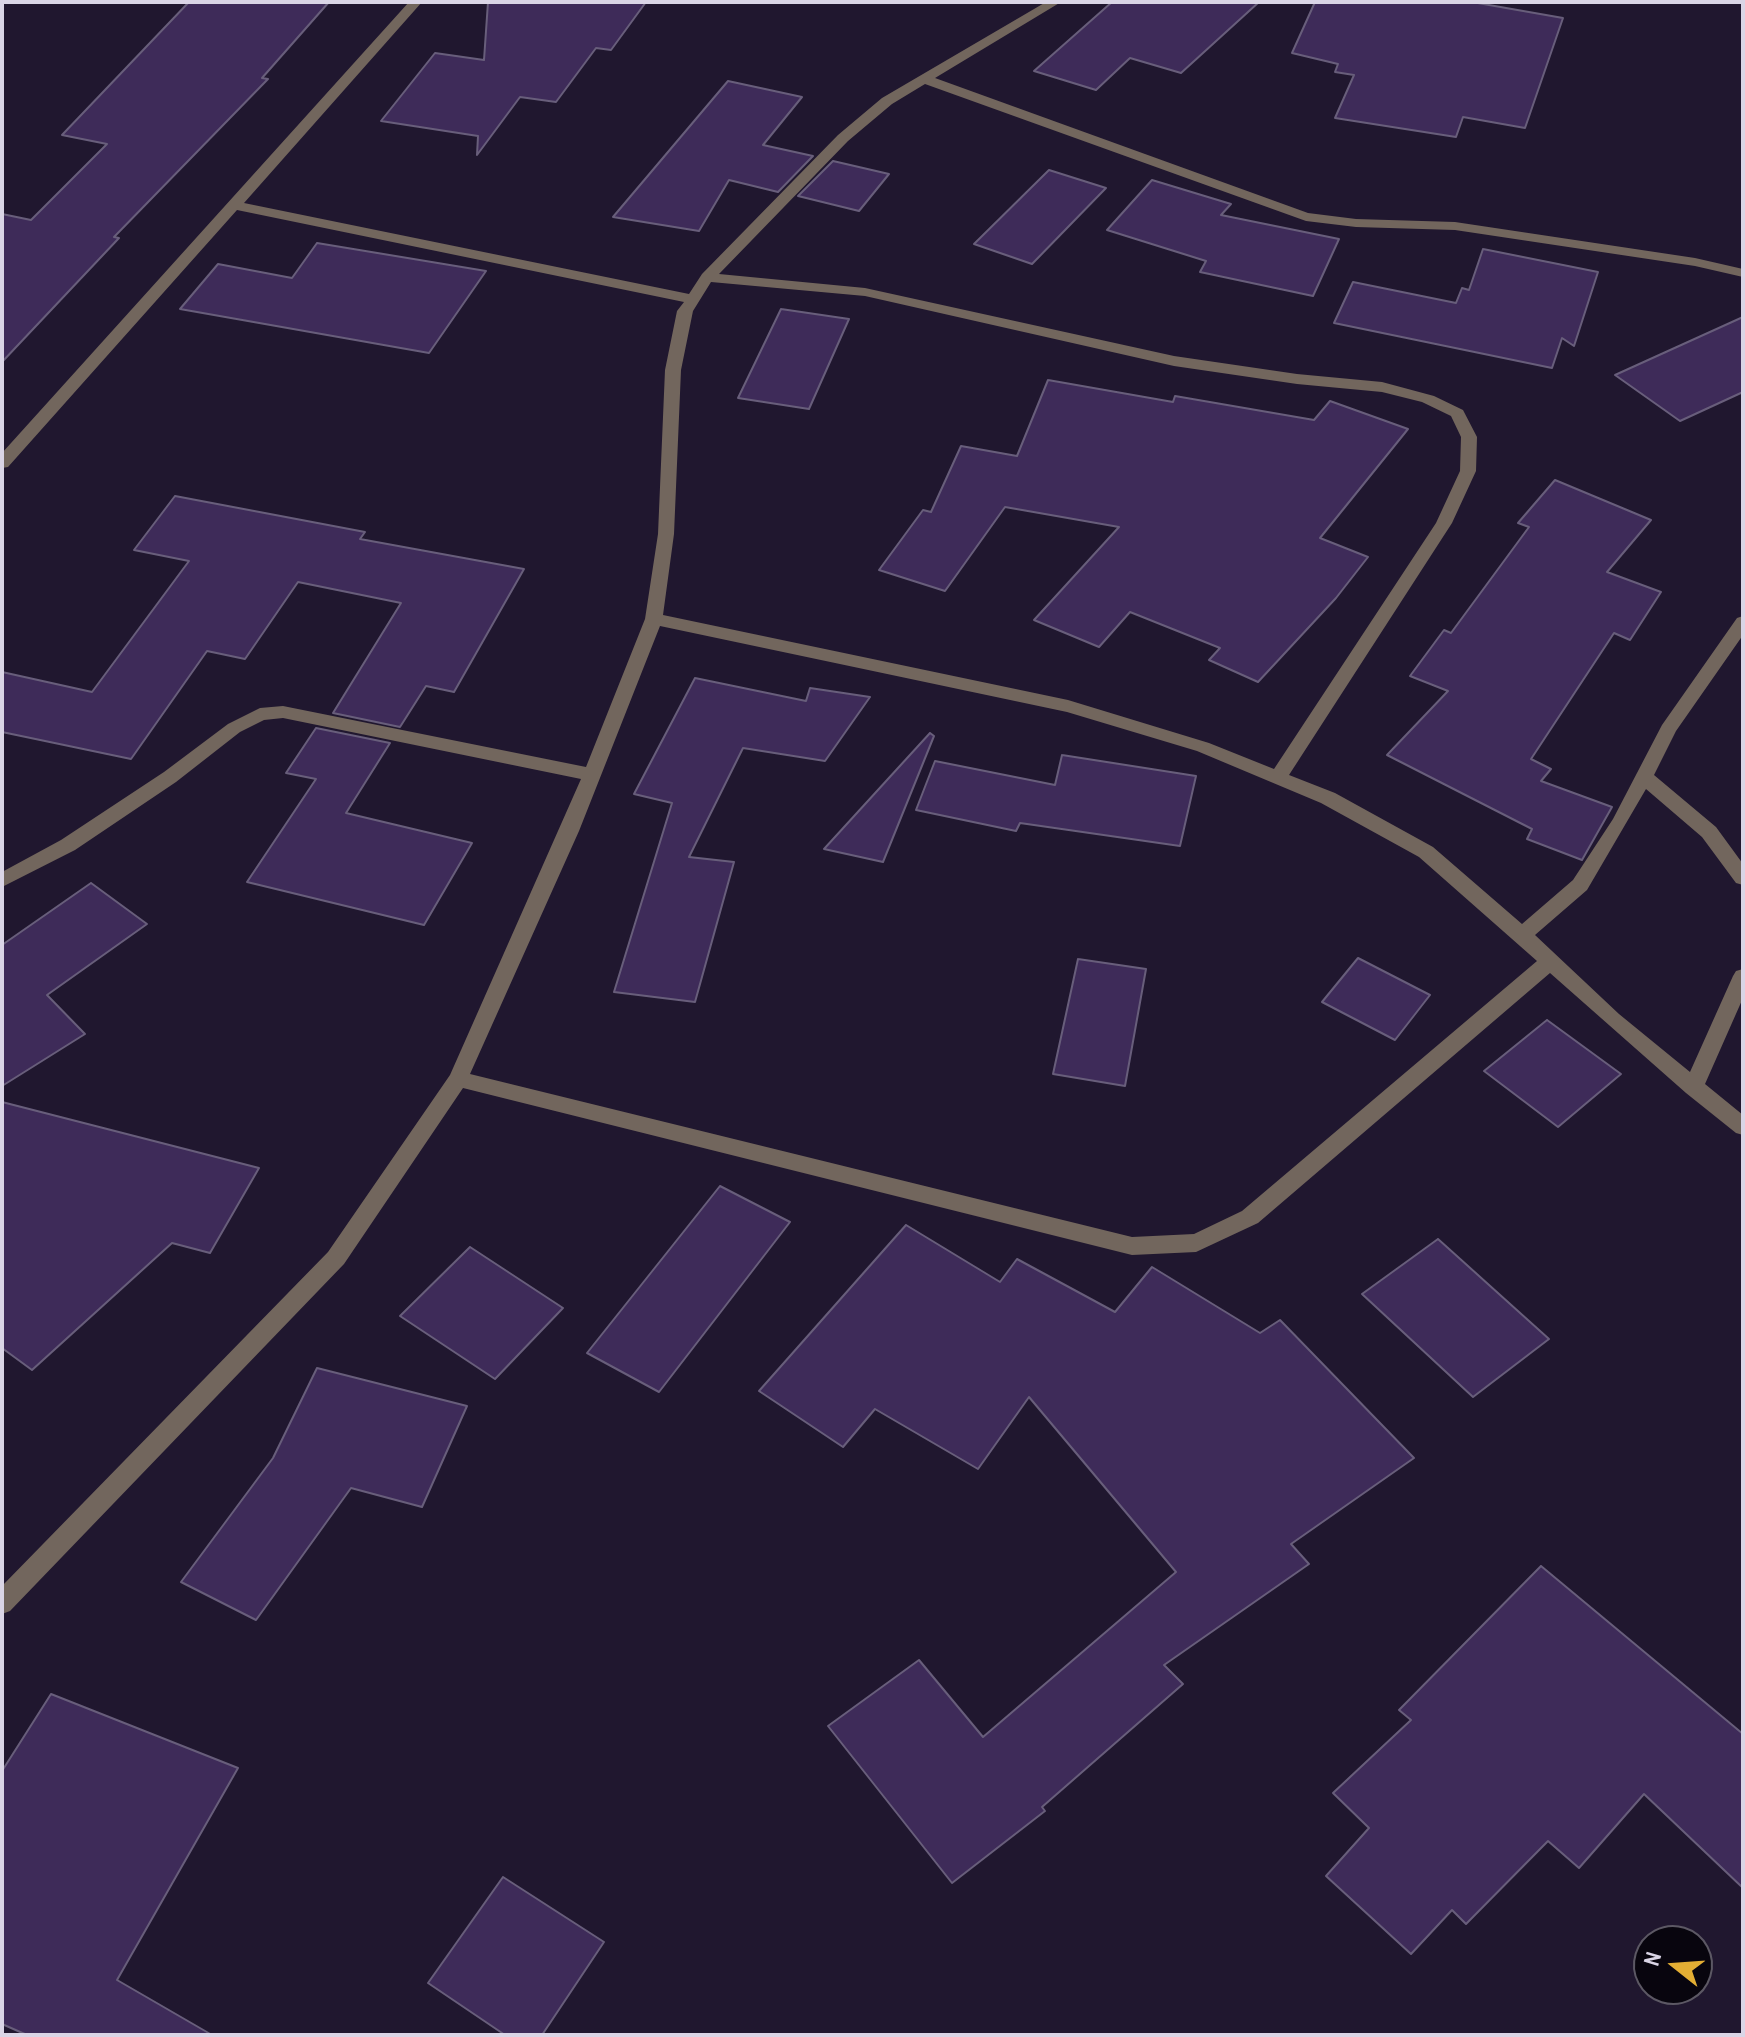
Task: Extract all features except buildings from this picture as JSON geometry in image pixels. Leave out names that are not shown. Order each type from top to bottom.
[{"type":"street","points":[[2,463],[416,2]]},
{"type":"street","points":[[2,1603],[336,1258],[458,1079],[592,775],[654,619],[666,534],[673,370],[685,311],[707,277],[843,138],[887,101],[1055,2]]},
{"type":"street","points":[[924,79],[1306,217],[1356,223],[1455,226],[1695,262],[1743,273]]},
{"type":"street","points":[[234,205],[693,299]]},
{"type":"street","points":[[707,277],[865,292],[1174,361],[1297,379],[1382,387],[1428,399],[1457,413],[1469,437],[1468,471],[1444,523],[1278,778]]},
{"type":"street","points":[[654,619],[1068,706],[1203,747],[1328,798],[1426,852],[1693,1087],[1743,1127]]},
{"type":"street","points":[[1522,935],[1580,885],[1621,821],[1668,729],[1743,622]]},
{"type":"street","points":[[2,880],[68,845],[170,777],[234,728],[260,714],[283,712],[592,775]]},
{"type":"street","points":[[1644,777],[1709,832],[1743,878]]},
{"type":"street","points":[[458,1079],[1132,1246],[1196,1243],[1250,1217],[1549,962]]},
{"type":"street","points":[[1693,1087],[1743,976]]}]
